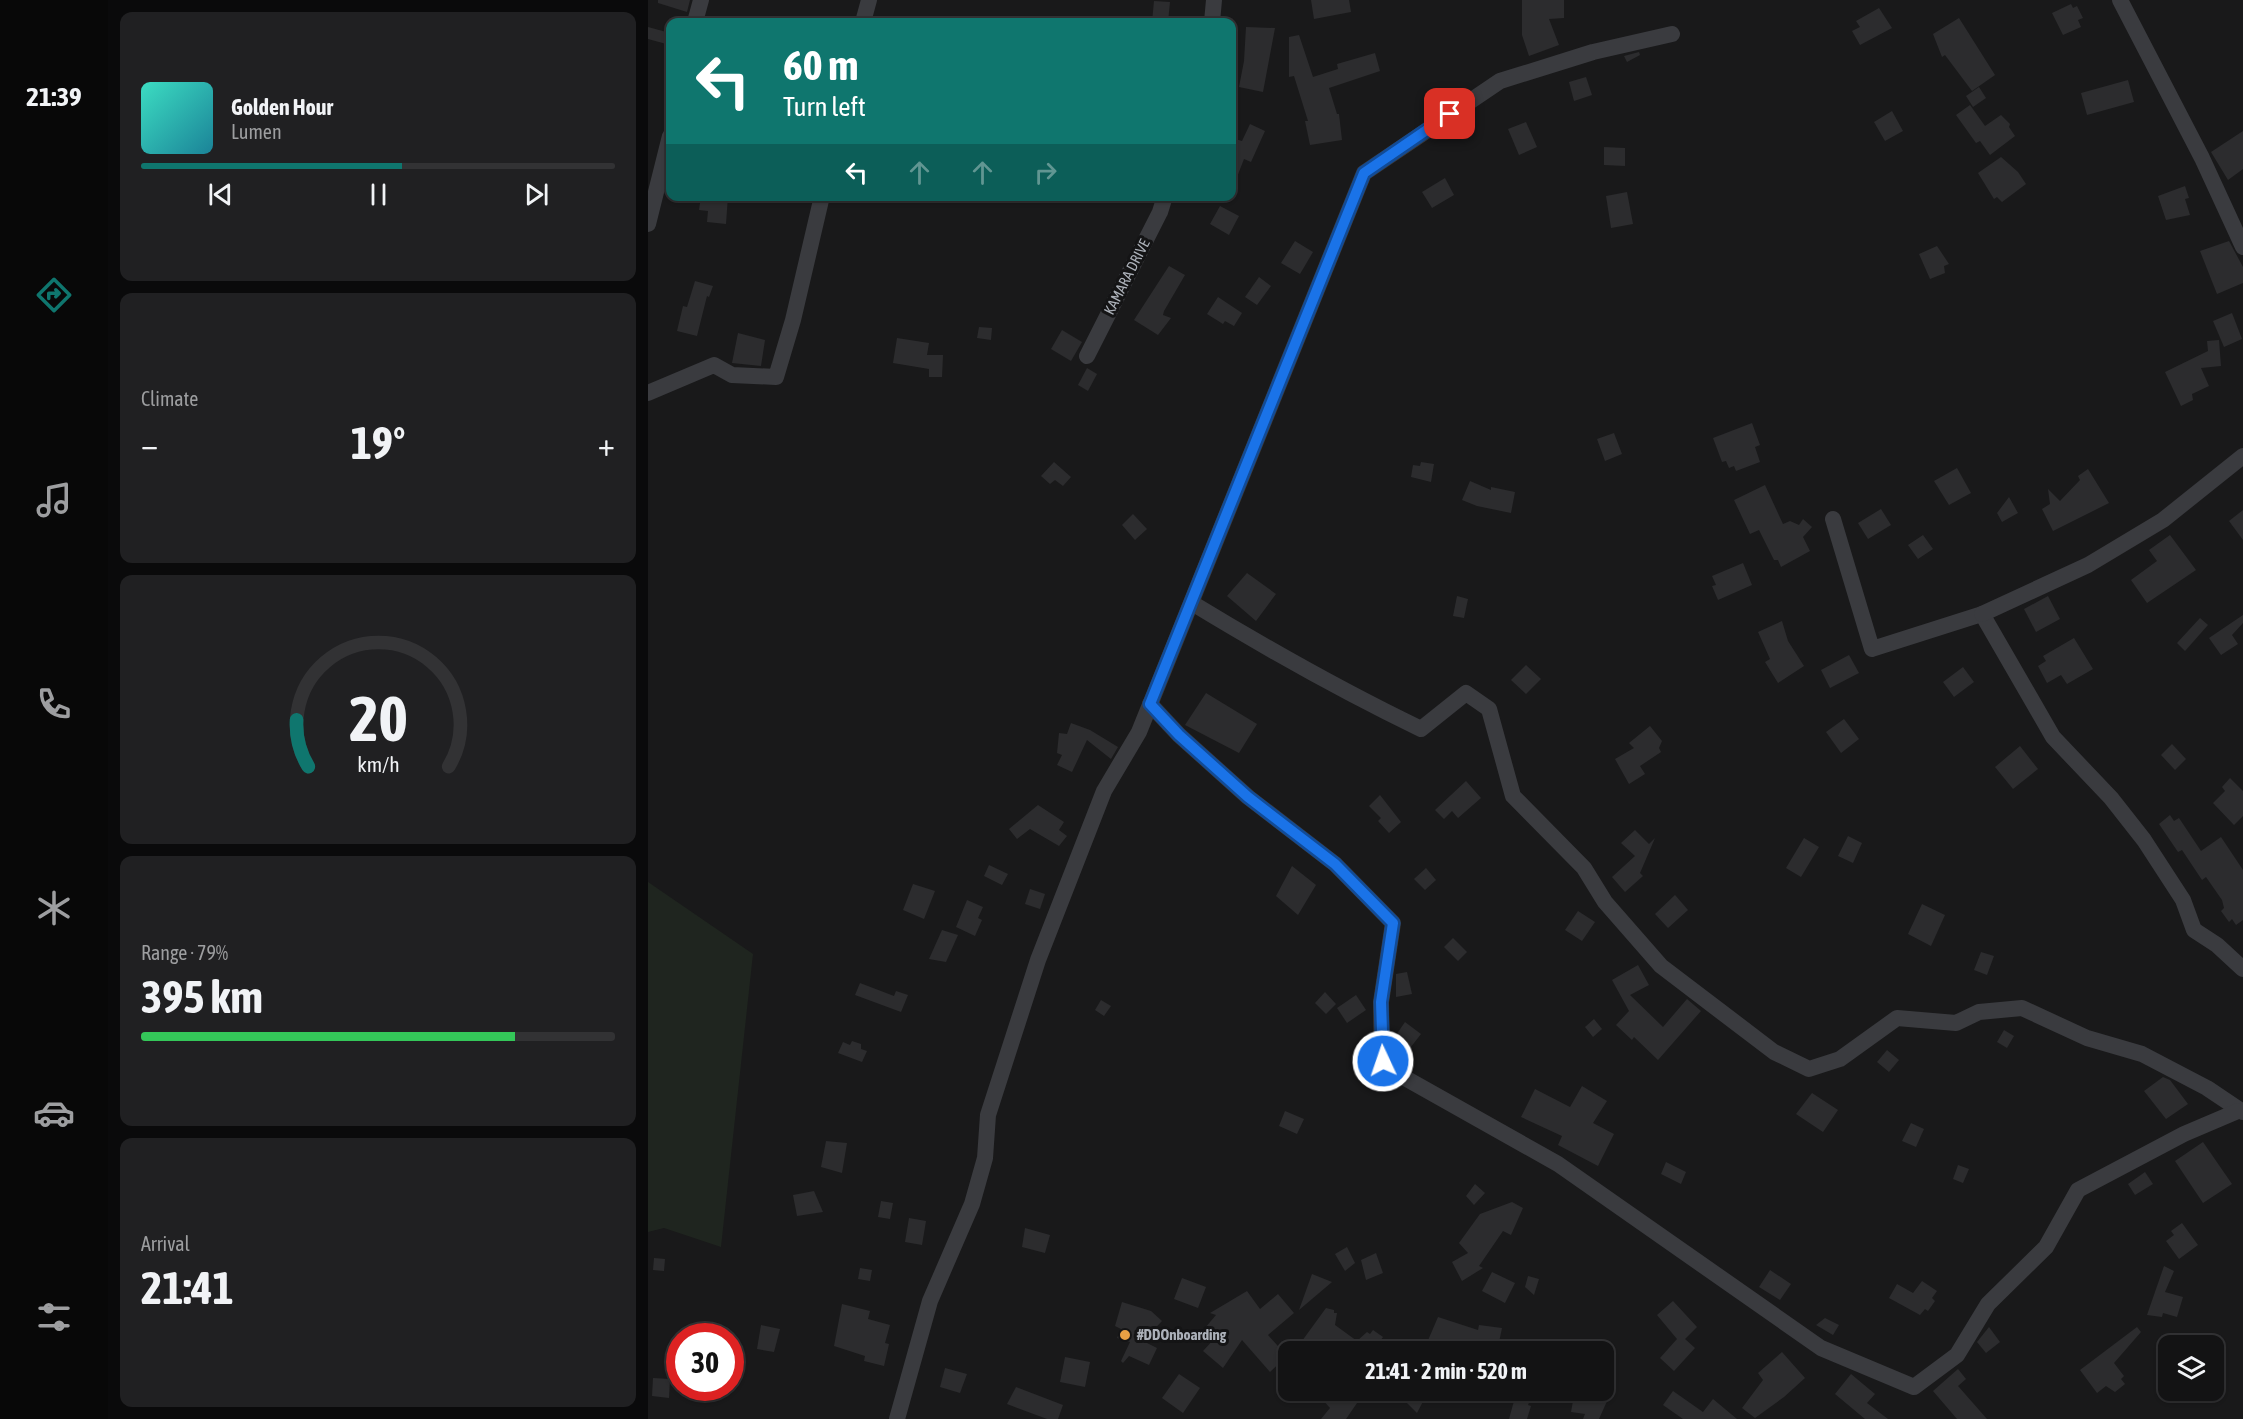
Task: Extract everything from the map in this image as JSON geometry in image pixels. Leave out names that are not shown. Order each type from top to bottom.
[{"type":"street","points":[[696,18],[701,0]]},
{"type":"street","points":[[864,18],[869,0]]},
{"type":"street","points":[[1212,18],[1214,0]]},
{"type":"street","points":[[2120,0],[2202,158],[2243,247]]},
{"type":"street","points":[[897,1419],[930,1301],[972,1204],[985,1158],[988,1115],[1038,960],[1104,791],[1139,732],[1364,173],[1500,81],[1593,52],[1672,34]]},
{"type":"street","points":[[648,224],[666,152]]},
{"type":"street","points":[[648,393],[714,365],[732,375],[776,377],[793,320],[821,201]]},
{"type":"street","name":"KAMARA DRIVE","points":[[1087,356],[1163,201]]},
{"type":"street","points":[[1833,519],[1872,649],[1982,614],[2088,565],[2163,520],[2243,456]]},
{"type":"street","points":[[1192,603],[1270,651],[1360,700],[1421,729],[1466,693],[1489,709],[1513,796],[1584,868],[1605,902],[1660,966],[1774,1052],[1809,1069],[1840,1059],[1897,1018],[1956,1023],[1979,1012],[2022,1008],[2087,1038],[2142,1054],[2207,1088],[2241,1111]]},
{"type":"street","points":[[1982,614],[2053,737],[2111,798],[2144,840],[2182,900],[2194,930],[2217,945],[2243,969]]},
{"type":"street","points":[[1150,704],[1179,735],[1248,797],[1335,864],[1393,923],[1381,1002],[1383,1061],[1398,1074],[1558,1164],[1821,1348],[1914,1387],[1957,1355],[1988,1304],[2046,1247],[2078,1190],[2184,1134],[2241,1111]]},
{"type":"shaded area","points":[[648,882],[753,954],[721,1247],[664,1228],[648,1232]]},
{"type":"building","points":[[658,0],[690,0],[687,12],[658,3]]},
{"type":"building","points":[[1311,0],[1349,0],[1351,12],[1314,19]]},
{"type":"building","points":[[1522,0],[1564,0],[1564,18],[1549,19],[1559,45],[1529,56],[1522,35]]},
{"type":"building","points":[[1154,1],[1170,2],[1168,18],[1152,18]]},
{"type":"building","points":[[2071,4],[2073,8],[2077,6],[2083,18],[2078,20],[2081,27],[2063,35],[2052,13]]},
{"type":"building","points":[[1879,8],[1892,28],[1860,45],[1852,31],[1860,27],[1856,21]]},
{"type":"building","points":[[1959,18],[1995,75],[1972,91],[1945,55],[1942,57],[1933,34]]},
{"type":"building","points":[[648,27],[666,32],[666,44],[648,39]]},
{"type":"building","points":[[1246,27],[1275,28],[1263,92],[1239,87],[1244,61]]},
{"type":"building","points":[[1299,35],[1313,77],[1338,69],[1337,64],[1375,53],[1380,71],[1329,88],[1337,114],[1339,114],[1342,140],[1310,145],[1305,121],[1308,121],[1294,76],[1289,77],[1289,37]]},
{"type":"building","points":[[1639,52],[1640,55],[1627,62],[1624,56]]},
{"type":"building","points":[[1586,77],[1592,95],[1574,101],[1569,82]]},
{"type":"building","points":[[2128,80],[2134,102],[2087,115],[2081,93]]},
{"type":"building","points":[[1979,87],[1986,98],[1973,107],[1966,96]]},
{"type":"building","points":[[1970,105],[1985,126],[2001,115],[2010,124],[2009,127],[2015,136],[1990,155],[1980,141],[1976,143],[1956,115]]},
{"type":"building","points":[[1892,111],[1903,131],[1885,141],[1874,122]]},
{"type":"building","points":[[1526,122],[1537,147],[1519,155],[1508,129]]},
{"type":"building","points":[[1250,124],[1265,131],[1251,162],[1244,159],[1236,180],[1236,139],[1242,141]]},
{"type":"building","points":[[2243,131],[2243,169],[2228,180],[2211,152]]},
{"type":"building","points":[[1604,147],[1625,148],[1625,166],[1604,165]]},
{"type":"building","points":[[2001,157],[2018,172],[2026,184],[2002,202],[1997,197],[1994,199],[1978,173]]},
{"type":"building","points":[[1445,178],[1454,195],[1432,208],[1422,192]]},
{"type":"building","points":[[2185,186],[2189,198],[2185,199],[2190,215],[2166,220],[2158,196]]},
{"type":"building","points":[[1627,192],[1633,224],[1611,228],[1606,196]]},
{"type":"building","points":[[700,201],[728,201],[726,224],[707,222],[708,211],[699,210]]},
{"type":"building","points":[[1220,206],[1239,216],[1229,235],[1210,224]]},
{"type":"building","points":[[1295,241],[1313,252],[1300,274],[1281,263]]},
{"type":"building","points":[[2229,241],[2243,267],[2243,283],[2217,294],[2200,251]]},
{"type":"building","points":[[1937,246],[1949,264],[1944,266],[1945,273],[1930,279],[1919,254]]},
{"type":"building","points":[[1169,266],[1185,275],[1164,311],[1163,315],[1171,318],[1158,335],[1134,320]]},
{"type":"building","points":[[1259,277],[1271,286],[1257,305],[1245,297]]},
{"type":"building","points":[[695,281],[713,286],[709,297],[707,296],[697,336],[677,331],[683,306],[687,307]]},
{"type":"building","points":[[1218,297],[1242,313],[1234,326],[1225,321],[1223,324],[1207,314]]},
{"type":"building","points":[[2232,313],[2242,339],[2224,347],[2213,321]]},
{"type":"building","points":[[979,327],[992,328],[991,340],[977,338]]},
{"type":"building","points":[[1062,330],[1082,342],[1071,361],[1051,349]]},
{"type":"building","points":[[738,333],[765,340],[761,366],[732,363]]},
{"type":"building","points":[[897,338],[929,343],[927,355],[943,355],[942,377],[929,377],[929,369],[893,363]]},
{"type":"building","points":[[2219,340],[2221,366],[2201,368],[2209,386],[2192,394],[2193,400],[2181,406],[2165,372],[2208,351],[2207,341]]},
{"type":"building","points":[[1087,368],[1097,374],[1088,391],[1078,385]]},
{"type":"building","points":[[1752,423],[1760,445],[1755,447],[1760,462],[1736,471],[1734,466],[1729,468],[1726,461],[1722,462],[1713,438]]},
{"type":"building","points":[[1614,433],[1622,454],[1605,461],[1597,439]]},
{"type":"building","points":[[1054,462],[1071,477],[1063,486],[1055,480],[1050,484],[1041,476]]},
{"type":"building","points":[[1421,462],[1434,464],[1431,482],[1411,477],[1413,465],[1420,466]]},
{"type":"building","points":[[1957,468],[1971,493],[1949,505],[1934,481]]},
{"type":"building","points":[[2088,469],[2109,503],[2053,531],[2042,509],[2050,504],[2048,489],[2060,501],[2080,480],[2078,476]]},
{"type":"building","points":[[1470,481],[1491,490],[1491,487],[1515,492],[1511,513],[1477,506],[1462,500]]},
{"type":"building","points":[[1765,485],[1783,524],[1790,521],[1799,525],[1803,519],[1812,527],[1803,537],[1810,551],[1781,567],[1778,560],[1774,560],[1759,530],[1750,534],[1734,500]]},
{"type":"building","points":[[2009,497],[2018,513],[2002,522],[1997,513]]},
{"type":"building","points":[[1881,509],[1891,525],[1868,539],[1858,523]]},
{"type":"building","points":[[2243,510],[2243,540],[2229,521]]},
{"type":"building","points":[[1133,514],[1147,529],[1135,540],[1122,525]]},
{"type":"building","points":[[1923,535],[1933,549],[1918,559],[1908,545]]},
{"type":"building","points":[[2170,535],[2196,570],[2147,603],[2131,580],[2157,561],[2149,550]]},
{"type":"building","points":[[1743,563],[1752,585],[1718,600],[1712,586],[1716,585],[1712,576]]},
{"type":"building","points":[[1247,573],[1276,594],[1256,621],[1227,596]]},
{"type":"building","points":[[1457,596],[1468,599],[1464,618],[1453,616]]},
{"type":"building","points":[[2048,596],[2060,619],[2036,632],[2024,609]]},
{"type":"building","points":[[2243,615],[2243,623],[2232,635],[2238,644],[2221,655],[2209,638]]},
{"type":"building","points":[[2200,618],[2208,625],[2185,651],[2177,643]]},
{"type":"building","points":[[1782,621],[1788,641],[1804,666],[1778,683],[1765,662],[1770,659],[1758,632]]},
{"type":"building","points":[[2074,638],[2093,669],[2067,684],[2061,675],[2047,683],[2038,666],[2046,661],[2043,656]]},
{"type":"building","points":[[1849,655],[1859,673],[1830,688],[1821,670]]},
{"type":"building","points":[[1526,665],[1541,679],[1526,694],[1511,680]]},
{"type":"building","points":[[1963,667],[1974,682],[1954,697],[1943,682]]},
{"type":"building","points":[[1206,693],[1257,724],[1239,753],[1185,725]]},
{"type":"building","points":[[1844,719],[1859,739],[1841,753],[1826,732]]},
{"type":"building","points":[[1071,723],[1090,730],[1118,747],[1111,759],[1087,740],[1072,772],[1057,765],[1062,755],[1057,753],[1059,733],[1067,734]]},
{"type":"building","points":[[1650,726],[1662,741],[1659,748],[1661,752],[1640,766],[1645,774],[1629,784],[1615,759],[1634,748],[1629,743]]},
{"type":"building","points":[[2172,744],[2186,759],[2175,770],[2161,755]]},
{"type":"building","points":[[2020,746],[2038,769],[2013,789],[1995,767]]},
{"type":"building","points":[[2230,778],[2243,791],[2243,816],[2234,825],[2213,803],[2225,791],[2222,787]]},
{"type":"building","points":[[1466,781],[1481,798],[1458,818],[1452,811],[1444,819],[1435,810]]},
{"type":"building","points":[[1380,795],[1401,822],[1389,833],[1378,821],[1381,818],[1369,806]]},
{"type":"building","points":[[1038,805],[1064,822],[1059,830],[1067,836],[1059,846],[1030,829],[1017,839],[1009,829]]},
{"type":"building","points":[[2170,815],[2174,821],[2179,818],[2201,851],[2221,837],[2243,870],[2243,920],[2236,925],[2232,919],[2229,922],[2221,911],[2224,908],[2222,900],[2206,877],[2202,880],[2182,850],[2178,852],[2159,824]]},
{"type":"building","points":[[1635,830],[1649,844],[1655,838],[1640,873],[1643,876],[1625,892],[1612,877],[1635,856],[1621,843]]},
{"type":"building","points":[[1848,836],[1862,843],[1853,863],[1838,856]]},
{"type":"building","points":[[1804,838],[1819,847],[1801,877],[1786,868]]},
{"type":"building","points":[[989,865],[1008,874],[1002,885],[984,876]]},
{"type":"building","points":[[1292,866],[1316,885],[1298,915],[1276,896]]},
{"type":"building","points":[[1426,868],[1436,880],[1425,890],[1414,879]]},
{"type":"building","points":[[913,884],[935,891],[924,919],[903,910]]},
{"type":"building","points":[[1030,889],[1045,894],[1040,909],[1025,904]]},
{"type":"building","points":[[1675,895],[1688,910],[1668,928],[1655,914]]},
{"type":"building","points":[[967,900],[983,907],[978,918],[982,920],[975,936],[956,927]]},
{"type":"building","points":[[1922,904],[1945,915],[1931,946],[1908,934]]},
{"type":"building","points":[[1578,911],[1595,922],[1582,941],[1565,930]]},
{"type":"building","points":[[942,930],[958,935],[946,962],[929,959]]},
{"type":"building","points":[[1453,938],[1467,952],[1458,961],[1444,947]]},
{"type":"building","points":[[1981,952],[1994,956],[1987,975],[1974,970]]},
{"type":"building","points":[[1638,965],[1649,985],[1630,995],[1663,1027],[1687,999],[1701,1011],[1658,1060],[1634,1037],[1632,1040],[1616,1025],[1629,1011],[1612,980]]},
{"type":"building","points":[[1407,972],[1412,994],[1396,997],[1396,974]]},
{"type":"building","points":[[860,983],[894,996],[896,991],[908,995],[901,1012],[855,995]]},
{"type":"building","points":[[1325,992],[1336,1004],[1326,1014],[1315,1003]]},
{"type":"building","points":[[1356,995],[1366,1010],[1347,1023],[1337,1008]]},
{"type":"building","points":[[1101,1000],[1111,1006],[1104,1016],[1095,1010]]},
{"type":"building","points":[[1594,1019],[1602,1029],[1593,1037],[1585,1027]]},
{"type":"building","points":[[1405,1022],[1421,1034],[1407,1052],[1392,1041]]},
{"type":"building","points":[[2004,1030],[2014,1036],[2007,1048],[1997,1042]]},
{"type":"building","points":[[852,1041],[861,1044],[861,1049],[867,1051],[862,1062],[838,1053],[843,1042],[850,1045]]},
{"type":"building","points":[[1887,1050],[1899,1060],[1889,1072],[1877,1062]]},
{"type":"building","points":[[2163,1077],[2170,1080],[2188,1104],[2166,1119],[2144,1091]]},
{"type":"building","points":[[1582,1086],[1607,1101],[1593,1123],[1614,1134],[1598,1166],[1558,1145],[1562,1136],[1521,1117],[1535,1089],[1570,1107]]},
{"type":"building","points":[[1812,1093],[1838,1110],[1823,1132],[1796,1114]]},
{"type":"building","points":[[1285,1111],[1304,1119],[1297,1134],[1279,1126]]},
{"type":"building","points":[[1911,1123],[1924,1129],[1916,1147],[1902,1141]]},
{"type":"building","points":[[826,1141],[847,1143],[842,1173],[821,1167]]},
{"type":"building","points":[[2203,1142],[2232,1184],[2203,1203],[2175,1161]]},
{"type":"building","points":[[1666,1162],[1686,1172],[1681,1184],[1661,1174]]},
{"type":"building","points":[[1958,1165],[1969,1169],[1963,1183],[1953,1179]]},
{"type":"building","points":[[2145,1172],[2153,1184],[2135,1195],[2128,1184]]},
{"type":"building","points":[[1475,1184],[1485,1193],[1474,1205],[1466,1196]]},
{"type":"building","points":[[814,1191],[823,1212],[797,1216],[793,1195]]},
{"type":"building","points":[[881,1201],[893,1203],[890,1219],[878,1217]]},
{"type":"building","points":[[1512,1202],[1523,1208],[1511,1235],[1503,1231],[1479,1266],[1483,1268],[1462,1281],[1452,1262],[1468,1253],[1459,1243],[1480,1214]]},
{"type":"building","points":[[909,1218],[926,1221],[922,1245],[905,1242]]},
{"type":"building","points":[[2182,1223],[2198,1245],[2179,1259],[2166,1241],[2174,1235],[2171,1231]]},
{"type":"building","points":[[1025,1228],[1050,1235],[1045,1253],[1022,1247]]},
{"type":"building","points":[[1347,1247],[1355,1263],[1345,1271],[1335,1254]]},
{"type":"building","points":[[1376,1253],[1383,1273],[1366,1280],[1361,1260]]},
{"type":"building","points":[[654,1258],[665,1259],[664,1271],[653,1270]]},
{"type":"building","points":[[2164,1266],[2174,1271],[2165,1292],[2183,1297],[2177,1317],[2163,1313],[2162,1317],[2147,1315]]},
{"type":"building","points":[[860,1268],[872,1270],[870,1281],[858,1279]]},
{"type":"building","points":[[1770,1270],[1791,1284],[1780,1300],[1759,1287]]},
{"type":"building","points":[[1492,1272],[1515,1283],[1505,1303],[1482,1291]]},
{"type":"building","points":[[1312,1274],[1332,1282],[1299,1310]]},
{"type":"building","points":[[1528,1276],[1539,1279],[1534,1295],[1525,1287]]},
{"type":"building","points":[[1182,1278],[1206,1287],[1198,1308],[1174,1299]]},
{"type":"building","points":[[1922,1281],[1937,1291],[1932,1298],[1935,1301],[1928,1311],[1925,1309],[1920,1315],[1889,1298],[1897,1284],[1913,1293]]},
{"type":"building","points":[[1247,1291],[1260,1309],[1278,1294],[1294,1313],[1268,1335],[1278,1346],[1278,1364],[1270,1372],[1242,1340],[1223,1368],[1203,1351],[1216,1337],[1205,1328],[1216,1315],[1210,1313]]},
{"type":"building","points":[[1673,1301],[1697,1327],[1685,1339],[1695,1348],[1674,1371],[1660,1358],[1677,1339],[1657,1315]]},
{"type":"building","points":[[1122,1302],[1151,1311],[1162,1321],[1143,1341],[1157,1348],[1149,1365],[1129,1356],[1123,1363],[1121,1361],[1130,1342],[1117,1338],[1121,1329],[1115,1326]]},
{"type":"building","points":[[842,1304],[870,1311],[868,1319],[890,1325],[885,1343],[889,1344],[884,1366],[864,1361],[865,1356],[834,1346]]},
{"type":"building","points":[[1326,1308],[1337,1313],[1335,1325],[1357,1341],[1302,1341]]},
{"type":"building","points":[[1438,1317],[1478,1330],[1479,1325],[1502,1328],[1499,1341],[1428,1341]]},
{"type":"building","points":[[1825,1318],[1839,1325],[1833,1335],[1816,1325]]},
{"type":"building","points":[[761,1325],[780,1329],[774,1352],[757,1349]]},
{"type":"building","points":[[1989,1327],[2000,1342],[1986,1353],[1977,1342]]},
{"type":"building","points":[[2137,1327],[2141,1332],[2114,1363],[2124,1376],[2121,1379],[2125,1384],[2115,1392],[2106,1386],[2097,1393],[2080,1370]]},
{"type":"building","points":[[1373,1330],[1383,1337],[1380,1341],[1357,1341]]},
{"type":"building","points":[[1782,1352],[1805,1378],[1755,1418],[1742,1408],[1763,1380],[1758,1373]]},
{"type":"building","points":[[1065,1357],[1090,1362],[1085,1387],[1060,1382]]},
{"type":"building","points":[[945,1368],[967,1374],[960,1393],[940,1387]]},
{"type":"building","points":[[1958,1369],[1966,1379],[1958,1386],[1987,1419],[1957,1419],[1933,1391]]},
{"type":"building","points":[[1179,1374],[1200,1388],[1183,1413],[1162,1398]]},
{"type":"building","points":[[1851,1374],[1875,1394],[1867,1403],[1888,1419],[1865,1419],[1835,1394]]},
{"type":"building","points":[[653,1378],[666,1379],[666,1398],[652,1396]]},
{"type":"building","points":[[1016,1387],[1063,1405],[1058,1419],[1047,1419],[1007,1404]]},
{"type":"building","points":[[1673,1391],[1703,1412],[1713,1399],[1737,1419],[1683,1419],[1663,1405]]},
{"type":"building","points":[[1324,1401],[1358,1401],[1346,1419],[1321,1419],[1330,1408]]},
{"type":"building","points":[[1405,1401],[1423,1401],[1417,1413]]},
{"type":"building","points":[[1514,1401],[1530,1401],[1528,1405],[1531,1406],[1527,1419],[1509,1419]]},
{"type":"building","points":[[1573,1401],[1607,1401],[1599,1419],[1583,1419],[1585,1414],[1571,1412]]},
{"type":"place","name":"#DDOnboarding","points":[[1125,1335]]},
{"type":"route","points":[[1383,1061],[1381,1002],[1393,923],[1335,864],[1248,797],[1179,735],[1150,704],[1364,173],[1450,114]]}]
